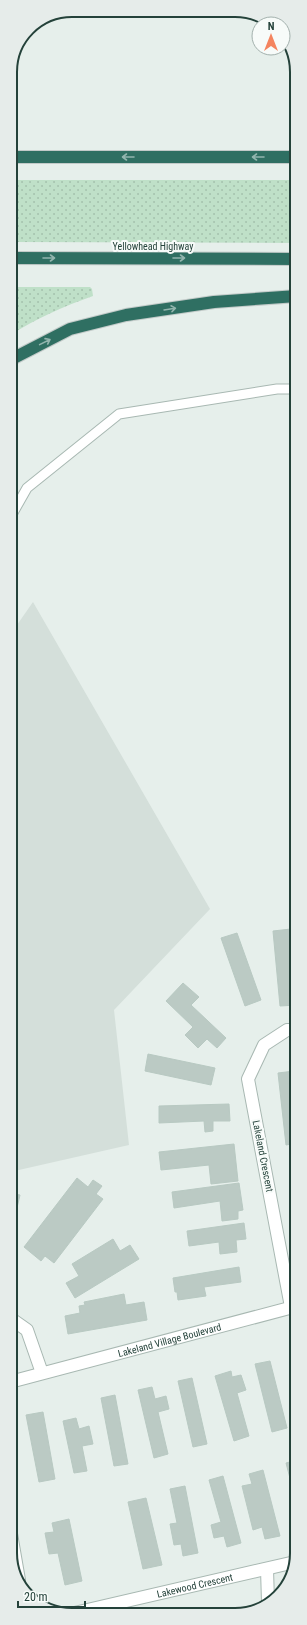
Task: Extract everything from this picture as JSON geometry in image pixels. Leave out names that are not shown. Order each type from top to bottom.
[{"type":"highway","points":[[17,157],[290,157]]},
{"type":"highway","name":"Yellowhead Highway","points":[[17,258],[290,259]]},
{"type":"highway","points":[[17,356],[70,330],[126,315],[214,302],[290,297]]},
{"type":"street","name":"Lakeland Crescent","points":[[290,1030],[287,1030],[264,1045],[248,1079],[290,1286]]},
{"type":"street","name":"Lakeland Village Boulevard","points":[[17,1380],[290,1307]]},
{"type":"street","points":[[17,1323],[27,1330],[42,1373]]},
{"type":"street","name":"Lakewood Crescent","points":[[96,1608],[289,1563]]},
{"type":"street","points":[[267,1569],[268,1598]]},
{"type":"lane","points":[[17,506],[27,488],[119,414],[277,389],[290,389]]},
{"type":"shaded area","points":[[33,602],[210,909],[114,1010],[129,1145],[17,1170],[17,625]]},
{"type":"green space","points":[[17,180],[290,180],[290,243],[17,242]]},
{"type":"green space","points":[[17,287],[90,287],[92,289],[93,296],[50,313],[17,331]]},
{"type":"building","points":[[290,929],[290,1005],[280,1006],[273,931]]},
{"type":"building","points":[[237,933],[261,1000],[245,1006],[221,938]]},
{"type":"building","points":[[183,983],[199,997],[191,1005],[226,1038],[217,1048],[207,1039],[198,1048],[185,1035],[193,1027],[166,1001]]},
{"type":"building","points":[[148,1054],[215,1068],[211,1085],[145,1071]]},
{"type":"building","points":[[290,1072],[290,1144],[286,1145],[278,1073]]},
{"type":"building","points":[[229,1104],[230,1121],[213,1121],[213,1131],[205,1132],[204,1121],[159,1123],[159,1106]]},
{"type":"building","points":[[234,1144],[238,1181],[211,1184],[209,1165],[161,1170],[159,1152]]},
{"type":"building","points":[[77,1178],[88,1187],[93,1180],[102,1186],[96,1194],[103,1199],[54,1263],[45,1256],[41,1261],[24,1247]]},
{"type":"building","points":[[239,1183],[243,1210],[238,1211],[238,1219],[222,1221],[220,1201],[174,1208],[172,1192]]},
{"type":"building","points":[[17,1194],[20,1195],[17,1208]]},
{"type":"building","points":[[244,1223],[246,1239],[236,1240],[237,1252],[220,1254],[219,1242],[189,1246],[187,1231]]},
{"type":"building","points":[[113,1239],[120,1251],[130,1245],[139,1259],[75,1298],[66,1283],[79,1276],[72,1264]]},
{"type":"building","points":[[239,1267],[241,1282],[204,1287],[206,1296],[178,1300],[173,1278]]},
{"type":"building","points":[[124,1294],[126,1305],[144,1302],[147,1320],[68,1334],[65,1316],[80,1313],[79,1306],[85,1305],[84,1302]]},
{"type":"building","points":[[270,1361],[287,1428],[272,1432],[255,1364]]},
{"type":"building","points":[[231,1371],[232,1377],[241,1375],[246,1390],[237,1393],[249,1436],[234,1441],[215,1376]]},
{"type":"building","points":[[192,1378],[207,1444],[193,1447],[178,1381]]},
{"type":"building","points":[[152,1387],[155,1399],[166,1396],[169,1409],[158,1412],[168,1454],[154,1458],[138,1390]]},
{"type":"building","points":[[115,1395],[128,1464],[114,1466],[101,1398]]},
{"type":"building","points":[[43,1412],[55,1479],[39,1482],[26,1415]]},
{"type":"building","points":[[76,1418],[79,1429],[89,1426],[93,1444],[82,1446],[87,1471],[74,1473],[63,1421]]},
{"type":"building","points":[[290,1462],[290,1478],[286,1463]]},
{"type":"building","points":[[263,1470],[280,1536],[265,1539],[262,1527],[253,1530],[242,1486],[252,1484],[249,1474]]},
{"type":"building","points":[[223,1476],[241,1543],[227,1547],[224,1536],[214,1538],[211,1525],[221,1522],[209,1480]]},
{"type":"building","points":[[185,1486],[198,1553],[183,1556],[181,1544],[174,1545],[170,1524],[177,1523],[170,1489]]},
{"type":"building","points":[[146,1498],[162,1565],[143,1569],[128,1502]]},
{"type":"building","points":[[69,1519],[82,1581],[65,1585],[58,1553],[49,1554],[45,1533],[54,1532],[52,1523]]}]
